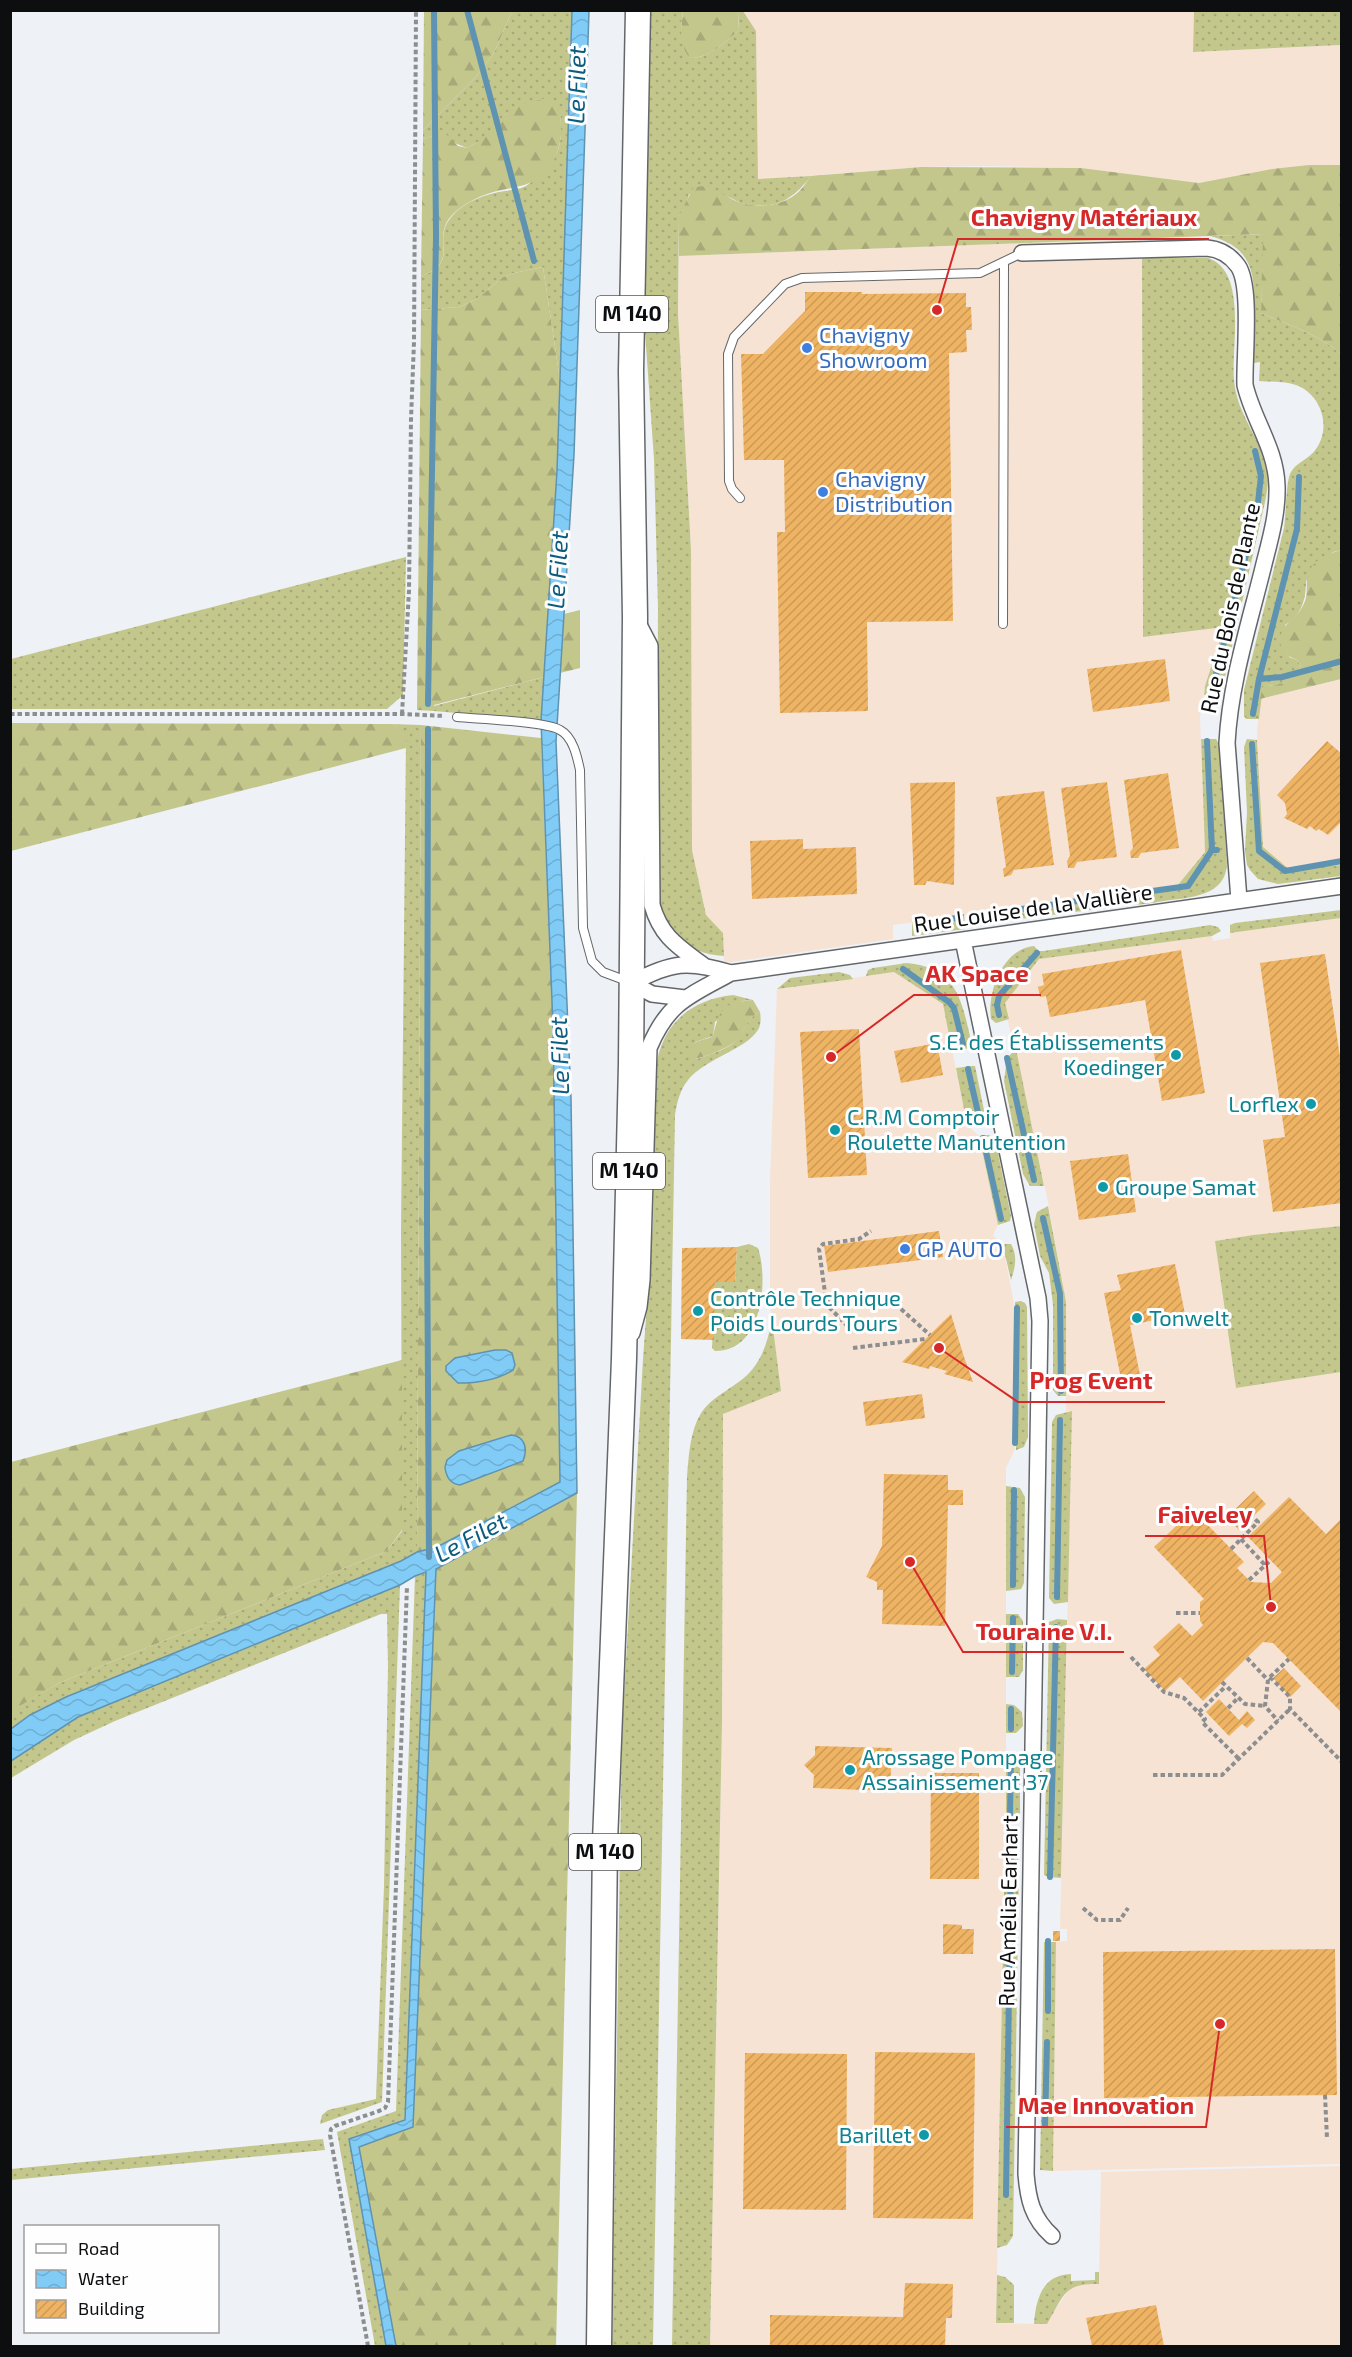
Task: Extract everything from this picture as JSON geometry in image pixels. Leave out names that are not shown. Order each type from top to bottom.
[{"type":"main road","name":"M 140","points":[[599,2346],[605,1842],[624,1359],[632,983],[635,616],[631,371],[638,10]]},
{"type":"street","name":"Rue du Bois de Plante","points":[[1022,253],[1207,248],[1215,249],[1232,258],[1243,277],[1245,385],[1271,451],[1277,485],[1274,522],[1235,684],[1228,728],[1227,743],[1239,900]]},
{"type":"street","name":"Rue Louise de la Vallière","points":[[635,616],[650,646],[652,906],[657,922],[666,935],[704,965]]},
{"type":"street","name":"Rue Louise de la Vallière","points":[[624,1359],[639,1307],[642,1280],[649,1048],[663,1019],[685,998],[731,973],[1341,886]]},
{"type":"street","name":"Rue Amélia Earhart","points":[[963,940],[1038,1298],[1040,1343],[1026,2174],[1033,2212],[1041,2226],[1052,2236]]},
{"type":"street","name":"Rue Louise de la Vallière","points":[[632,983],[658,969],[686,964],[704,965],[731,973]]},
{"type":"street","points":[[632,983],[652,994],[685,998]]},
{"type":"lane","points":[[740,498],[732,489],[729,481],[728,354],[734,337],[785,284],[802,278],[980,273],[1022,253]]},
{"type":"lane","points":[[1003,624],[1004,262]]},
{"type":"lane","points":[[457,717],[546,726],[561,730],[575,748],[580,770],[583,928],[592,961],[603,972],[632,983]]},
{"type":"path","points":[[402,714],[409,591],[411,419],[415,323],[416,10]]},
{"type":"path","points":[[10,714],[402,714],[457,717]]},
{"type":"path","points":[[853,1332],[830,1308],[825,1293],[819,1249],[823,1244],[859,1239],[871,1231]]},
{"type":"path","points":[[901,1309],[930,1335]]},
{"type":"path","points":[[853,1348],[925,1339]]},
{"type":"path","points":[[1231,1549],[1258,1522],[1253,1517]]},
{"type":"path","points":[[1241,1539],[1265,1565]]},
{"type":"path","points":[[1249,1580],[1271,1560]]},
{"type":"path","points":[[368,2346],[330,2135],[331,2129],[335,2126],[385,2108],[389,2091],[407,1586]]},
{"type":"path","points":[[1176,1613],[1200,1613]]},
{"type":"path","points":[[1131,1657],[1164,1692],[1184,1698],[1205,1719],[1202,1722],[1239,1759]]},
{"type":"path","points":[[1247,1658],[1290,1697],[1290,1709],[1341,1762]]},
{"type":"path","points":[[1265,1706],[1269,1678],[1289,1659]]},
{"type":"path","points":[[1222,1682],[1245,1704],[1265,1706],[1278,1720]]},
{"type":"path","points":[[1198,1712],[1226,1686]]},
{"type":"path","points":[[1228,1708],[1238,1698]]},
{"type":"path","points":[[1153,1775],[1222,1775],[1290,1709]]},
{"type":"path","points":[[1083,1908],[1097,1920],[1120,1920],[1128,1908]]},
{"type":"path","points":[[1326,2095],[1327,2139]]},
{"type":"shaded area","points":[[743,11],[1194,11],[1193,52],[1341,45],[1341,165],[1309,165],[1199,183],[1081,168],[987,166],[921,167],[758,180],[756,31]]},
{"type":"shaded area","points":[[1142,238],[1143,637],[1225,626],[1205,686],[1200,717],[1205,852],[1177,886],[893,925],[893,939],[724,963],[723,933],[706,915],[692,850],[691,550],[678,313],[679,256]]},
{"type":"shaded area","points":[[1341,679],[1341,865],[1290,870],[1262,847],[1257,734],[1260,699]]},
{"type":"shaded area","points":[[1341,918],[1341,1226],[1215,1241],[1236,1388],[1341,1372],[1341,2164],[1053,2171],[1056,1942],[1067,1941],[1067,1929],[1060,1929],[1072,1411],[1066,1412],[1066,1302],[1048,1202],[1004,1003],[1039,959],[1212,936],[1213,941],[1230,938],[1230,933]]},
{"type":"shaded area","points":[[894,972],[943,1004],[967,1125],[979,1136],[998,1225],[993,1235],[1003,1246],[1016,1315],[1015,1449],[1006,1468],[1006,1818],[996,2323],[1046,2324],[1070,2288],[1079,2284],[1099,2284],[1101,2172],[1341,2166],[1341,2346],[710,2346],[722,1722],[723,1413],[781,1390],[770,1306],[770,1182],[777,989]]},
{"type":"green space","points":[[424,11],[512,11],[494,53],[475,78],[423,130]]},
{"type":"green space","points":[[512,11],[572,11],[560,380],[543,267],[503,277],[477,299],[459,307],[421,310],[421,276],[440,264],[443,257],[446,225],[452,216],[463,206],[476,199],[526,186],[551,163],[558,148],[561,133],[560,114],[507,113],[484,139],[467,148],[435,135],[423,139],[423,130],[475,78],[494,53]]},
{"type":"green space","points":[[649,11],[683,11],[681,26],[690,58],[710,53],[738,31],[739,11],[743,11],[756,31],[758,179],[811,176],[791,197],[775,204],[745,204],[723,196],[689,194],[685,208],[679,216],[678,313],[691,550],[692,850],[706,915],[723,933],[724,956],[698,950],[678,937],[665,917],[657,892],[658,608],[654,459],[643,304]]},
{"type":"green space","points":[[683,11],[739,11],[738,31],[710,53],[690,58],[682,41]]},
{"type":"green space","points":[[1194,11],[1341,11],[1341,45],[1193,52]]},
{"type":"green space","points":[[551,97],[559,110],[561,138],[550,168],[528,184],[485,195],[471,201],[454,213],[444,231],[443,256],[440,264],[421,276],[423,139],[446,134],[458,146],[467,148],[484,137],[511,110]]},
{"type":"green space","points":[[1309,165],[1341,165],[1341,354],[1314,336],[1261,313],[1263,234],[679,256],[679,216],[693,188],[703,186],[744,204],[762,206],[788,199],[800,190],[811,176],[921,167],[1081,168],[1199,183],[1272,169]]},
{"type":"green space","points":[[1264,234],[1261,313],[1314,336],[1341,354],[1341,550],[1333,552],[1306,581],[1302,606],[1291,621],[1285,625],[1289,657],[1297,660],[1301,666],[1295,676],[1285,682],[1263,686],[1259,719],[1246,719],[1244,690],[1284,528],[1290,474],[1316,449],[1323,431],[1318,403],[1305,389],[1287,383],[1259,381],[1260,362],[1254,363],[1252,273],[1243,254],[1224,241],[1210,236]]},
{"type":"green space","points":[[1142,258],[1208,258],[1220,266],[1229,278],[1235,312],[1234,380],[1236,393],[1267,470],[1265,502],[1224,681],[1219,691],[1212,695],[1204,695],[1205,686],[1224,627],[1143,637]]},
{"type":"green space","points":[[543,267],[560,380],[557,471],[544,677],[434,705],[434,711],[417,710],[421,310],[459,307],[477,299],[503,277]]},
{"type":"green space","points":[[1341,550],[1341,679],[1260,699],[1263,686],[1285,682],[1295,675],[1301,666],[1297,660],[1282,653],[1281,634],[1305,601],[1310,569],[1328,554]]},
{"type":"green space","points":[[406,557],[403,695],[387,709],[11,709],[11,659]]},
{"type":"green space","points":[[580,610],[580,668],[560,673],[564,614]]},
{"type":"green space","points":[[544,677],[541,721],[434,711],[434,706]]},
{"type":"green space","points":[[11,723],[393,724],[406,738],[406,748],[11,851]]},
{"type":"green space","points":[[393,724],[421,725],[417,1552],[401,1561],[66,1697],[30,1715],[11,1729],[10,1711],[59,1683],[387,1551],[402,1531],[401,1230],[406,739]]},
{"type":"green space","points":[[421,725],[541,738],[553,1027],[560,1483],[437,1547],[417,1552]]},
{"type":"green space","points":[[1201,739],[1216,739],[1219,744],[1227,863],[1225,874],[1220,883],[1205,893],[1148,904],[1131,904],[1127,892],[1177,886],[1205,852]]},
{"type":"green space","points":[[1247,739],[1257,740],[1263,847],[1290,870],[1341,865],[1341,876],[1278,884],[1258,879],[1250,870],[1245,851],[1247,812],[1244,747]]},
{"type":"green space","points":[[1107,895],[1109,906],[1106,908],[1005,921],[1001,920],[998,910]]},
{"type":"green space","points":[[1341,910],[1341,918],[1230,933],[1230,925],[1235,923]]},
{"type":"green space","points":[[964,914],[965,929],[912,936],[912,922]]},
{"type":"green space","points":[[1210,925],[1218,927],[1221,931],[1212,936],[1039,959],[1005,1003],[1009,1019],[996,1023],[991,1019],[992,996],[999,973],[1014,955],[1023,949],[1034,946],[1039,951],[1044,951]]},
{"type":"green space","points":[[907,963],[924,966],[938,972],[948,980],[961,1002],[972,1045],[970,1048],[952,1051],[943,1004],[894,972],[866,976],[868,970],[873,968]]},
{"type":"green space","points":[[839,972],[850,975],[853,979],[777,989],[790,978]]},
{"type":"green space","points":[[733,995],[753,1000],[742,1001],[715,1022],[713,1036],[695,1042],[691,1053],[697,1059],[731,1045],[739,1037],[749,1020],[760,1012],[759,1028],[744,1043],[705,1066],[688,1080],[679,1096],[675,1115],[653,2346],[612,2346],[622,1732],[653,1222],[656,1068],[664,1039],[681,1017],[704,1002]]},
{"type":"green space","points":[[753,1000],[760,1012],[750,1020],[737,1040],[718,1051],[693,1059],[690,1048],[696,1042],[713,1036],[724,1009],[735,1003]]},
{"type":"green space","points":[[1016,1049],[1044,1186],[1030,1186],[1023,1174],[1004,1081],[1007,1058]]},
{"type":"green space","points":[[975,1066],[986,1120],[967,1125],[956,1068]]},
{"type":"green space","points":[[989,1135],[995,1139],[1011,1216],[1010,1221],[998,1225],[979,1136]]},
{"type":"green space","points":[[1048,1206],[1066,1302],[1066,1396],[1058,1396],[1053,1390],[1053,1305],[1049,1273],[1040,1256],[1034,1224],[1037,1212]]},
{"type":"green space","points":[[1341,1226],[1341,1372],[1236,1388],[1215,1241]]},
{"type":"green space","points":[[749,1244],[758,1248],[761,1262],[762,1295],[758,1312],[752,1328],[743,1340],[731,1348],[715,1351],[712,1348],[715,1282],[735,1282],[737,1247]]},
{"type":"green space","points":[[1011,1244],[1015,1253],[1015,1266],[1011,1280],[1003,1246]]},
{"type":"green space","points":[[1021,1301],[1027,1307],[1028,1437],[1024,1447],[1016,1450],[1015,1302]]},
{"type":"green space","points":[[772,1320],[781,1391],[723,1414],[722,1722],[710,2346],[672,2346],[687,1477],[691,1441],[699,1416],[710,1402],[742,1380],[755,1366],[764,1349]]},
{"type":"green space","points":[[402,1360],[402,1530],[387,1551],[59,1683],[11,1711],[11,1462]]},
{"type":"green space","points":[[1072,1411],[1068,1602],[1054,1604],[1049,1598],[1052,1422],[1056,1415]]},
{"type":"green space","points":[[1006,1486],[1020,1488],[1025,1497],[1024,1583],[1021,1589],[1006,1591]]},
{"type":"green space","points":[[577,1493],[556,2346],[396,2346],[359,2146],[413,2127],[436,1569]]},
{"type":"green space","points":[[426,1571],[405,2120],[349,2139],[386,2346],[375,2346],[337,2132],[396,2111],[415,1576]]},
{"type":"green space","points":[[400,1585],[382,2102],[320,2124],[322,2115],[328,2110],[376,2099],[384,1886],[387,1614],[381,1614],[115,1721],[74,1740],[11,1778],[11,1761],[78,1717]]},
{"type":"green space","points":[[1006,1614],[1018,1614],[1023,1621],[1023,1670],[1019,1677],[1006,1677]]},
{"type":"green space","points":[[1057,1619],[1067,1620],[1061,1878],[1044,1875],[1049,1622]]},
{"type":"green space","points":[[1006,1704],[1014,1705],[1022,1712],[1023,1726],[1016,1733],[1006,1733]]},
{"type":"green space","points":[[1006,1753],[1016,1754],[1020,1763],[1020,1817],[1015,1823],[1006,1823]]},
{"type":"green space","points":[[1005,1846],[1012,1848],[1018,1856],[1019,1863],[1013,2236],[1007,2245],[997,2248]]},
{"type":"green space","points":[[1044,1942],[1056,1942],[1053,2171],[1040,2170]]},
{"type":"green space","points":[[323,2139],[325,2150],[11,2180],[11,2169]]},
{"type":"green space","points":[[1095,2272],[1099,2272],[1099,2284],[1087,2284],[1071,2289],[1061,2299],[1047,2324],[1034,2324],[1039,2297],[1047,2284],[1061,2275],[1071,2274],[1071,2281],[1095,2280]]},
{"type":"green space","points":[[997,2275],[1005,2277],[1014,2285],[1014,2323],[996,2323]]},
{"type":"water","name":"Le Filet","points":[[572,11],[589,11],[574,455],[556,742],[571,1099],[577,1493],[436,1569],[413,2127],[359,2147],[396,2346],[386,2346],[349,2139],[405,2120],[426,1572],[400,1585],[78,1717],[11,1761],[11,1729],[30,1715],[66,1697],[401,1561],[417,1552],[437,1547],[560,1482],[553,1027],[541,721],[557,471]]},
{"type":"water","points":[[506,1350],[512,1353],[515,1365],[513,1370],[486,1380],[458,1383],[446,1371],[446,1366],[455,1358]]},
{"type":"water","points":[[511,1435],[519,1438],[524,1444],[523,1461],[460,1485],[449,1479],[445,1467],[447,1460],[459,1451]]},
{"type":"building","points":[[805,292],[966,293],[966,307],[971,307],[972,330],[966,330],[967,352],[949,353],[953,621],[867,622],[868,711],[780,713],[777,532],[785,532],[784,460],[744,460],[741,354],[763,354],[805,311]]},
{"type":"building","points":[[1165,659],[1170,701],[1093,712],[1087,669]]},
{"type":"building","points":[[1327,741],[1342,754],[1342,821],[1328,835],[1319,829],[1316,831],[1310,826],[1307,829],[1284,818],[1287,814],[1285,803],[1277,795]]},
{"type":"building","points":[[1168,773],[1179,848],[1141,853],[1138,858],[1131,858],[1130,852],[1133,848],[1124,780]]},
{"type":"building","points":[[955,782],[954,885],[927,881],[925,885],[914,885],[910,783]]},
{"type":"building","points":[[1107,782],[1117,857],[1077,862],[1074,868],[1068,868],[1067,861],[1070,856],[1061,788]]},
{"type":"building","points":[[1044,791],[1054,865],[1014,870],[1011,875],[1004,877],[1003,869],[1006,867],[996,797]]},
{"type":"building","points":[[803,839],[803,849],[856,847],[857,894],[752,899],[750,841]]},
{"type":"building","name":"S.E. des Établissements Koedinger","points":[[1181,950],[1205,1093],[1162,1101],[1145,1000],[1050,1017],[1046,996],[1040,997],[1038,987],[1044,985],[1042,974]]},
{"type":"building","name":"Lorflex","points":[[1325,954],[1342,1071],[1342,1203],[1273,1212],[1263,1140],[1285,1137],[1260,963]]},
{"type":"building","name":"C.R.M Comptoir Roulette Manutention","points":[[859,1029],[867,1175],[808,1178],[800,1032]]},
{"type":"building","points":[[937,1043],[943,1075],[901,1083],[894,1051]]},
{"type":"building","name":"Groupe Samat","points":[[1128,1154],[1136,1212],[1079,1220],[1070,1161]]},
{"type":"building","name":"GP AUTO","points":[[939,1231],[943,1257],[828,1272],[824,1246]]},
{"type":"building","name":"Contrôle Technique Poids Lourds Tours","points":[[737,1247],[735,1282],[715,1282],[714,1340],[681,1339],[682,1248]]},
{"type":"building","name":"Tonwelt","points":[[1175,1264],[1185,1314],[1130,1325],[1140,1375],[1121,1379],[1104,1293],[1121,1290],[1117,1275]]},
{"type":"building","points":[[951,1314],[973,1382],[944,1374],[947,1371],[930,1366],[929,1369],[902,1362]]},
{"type":"building","points":[[922,1394],[925,1418],[866,1426],[863,1402]]},
{"type":"building","points":[[884,1474],[948,1475],[948,1490],[963,1490],[963,1505],[948,1505],[945,1626],[882,1624],[883,1590],[877,1590],[877,1582],[866,1577],[882,1546]]},
{"type":"building","points":[[1254,1491],[1266,1504],[1239,1530],[1227,1517]]},
{"type":"building","points":[[1289,1497],[1326,1534],[1342,1518],[1342,1713],[1273,1643],[1263,1642],[1203,1701],[1180,1677],[1165,1691],[1144,1669],[1160,1655],[1153,1647],[1179,1623],[1192,1636],[1203,1625],[1200,1621],[1200,1602],[1204,1599],[1154,1547],[1193,1510],[1244,1562],[1237,1568],[1251,1582],[1271,1583],[1282,1572],[1248,1537]]},
{"type":"building","points":[[1284,1668],[1301,1686],[1290,1697],[1273,1678]]},
{"type":"building","points":[[1219,1699],[1239,1720],[1247,1711],[1255,1720],[1247,1728],[1242,1724],[1229,1736],[1206,1712]]},
{"type":"building","name":"Arossage Pompage Assainissement 37","points":[[815,1746],[892,1748],[890,1791],[813,1788],[814,1775],[804,1765],[815,1755]]},
{"type":"building","points":[[931,1773],[979,1773],[979,1879],[930,1879]]},
{"type":"building","points":[[943,1924],[962,1925],[962,1929],[974,1929],[973,1954],[943,1954]]},
{"type":"building","points":[[1053,1931],[1060,1931],[1060,1941],[1053,1941]]},
{"type":"building","points":[[1335,1949],[1337,2095],[1104,2098],[1103,1952]]},
{"type":"building","name":"Barillet","points":[[875,2052],[975,2053],[973,2219],[873,2218]]},
{"type":"building","name":"Barillet","points":[[745,2053],[847,2054],[846,2210],[743,2209]]},
{"type":"building","points":[[905,2283],[953,2284],[952,2318],[946,2318],[945,2346],[770,2346],[770,2315],[903,2317]]},
{"type":"building","points":[[1156,2305],[1164,2346],[1092,2346],[1086,2318]]},
{"type":"waterway","points":[[428,704],[436,237],[434,10]]},
{"type":"waterway","points":[[467,10],[534,261]]},
{"type":"waterway","points":[[1211,694],[1257,511],[1261,476],[1255,451]]},
{"type":"waterway","points":[[1253,714],[1259,679],[1297,529],[1299,477]]},
{"type":"waterway","points":[[1259,679],[1282,677],[1342,661]]},
{"type":"waterway","name":"Le Filet","points":[[428,729],[429,1557]]},
{"type":"waterway","points":[[1207,741],[1212,850],[1217,850]]},
{"type":"waterway","points":[[1252,744],[1259,851],[1285,871],[1342,861]]},
{"type":"waterway","points":[[1131,894],[1188,886],[1212,850]]},
{"type":"waterway","points":[[1007,911],[1099,898]]},
{"type":"waterway","points":[[916,924],[957,918]]},
{"type":"waterway","points":[[999,1015],[997,1005],[999,996],[1037,953]]},
{"type":"waterway","points":[[903,969],[954,1008],[963,1044]]},
{"type":"waterway","points":[[1007,1058],[1034,1180]]},
{"type":"waterway","points":[[968,1069],[979,1117]]},
{"type":"waterway","points":[[983,1138],[1001,1219]]},
{"type":"waterway","points":[[1043,1218],[1060,1294],[1061,1391]]},
{"type":"waterway","points":[[1015,1443],[1017,1308]]},
{"type":"waterway","points":[[1057,1597],[1060,1420]]},
{"type":"waterway","points":[[1013,1585],[1014,1490]]},
{"type":"waterway","points":[[1012,1672],[1013,1618]]},
{"type":"waterway","points":[[1050,1877],[1056,1627]]},
{"type":"waterway","points":[[1011,1709],[1011,1729]]},
{"type":"waterway","points":[[1010,1815],[1011,1758]]},
{"type":"waterway","points":[[1006,2195],[1011,1854]]},
{"type":"waterway","points":[[1048,1941],[1048,2011]]},
{"type":"waterway","points":[[1045,2125],[1047,2042]]},
{"type":"place","name":"Chavigny Matériaux","points":[[937,310]]},
{"type":"place","name":"Chavigny Showroom","points":[[807,348]]},
{"type":"place","name":"Chavigny Distribution","points":[[823,492]]},
{"type":"place","name":"S.E. des Établissements Koedinger","points":[[1176,1055]]},
{"type":"place","name":"AK Space","points":[[831,1057]]},
{"type":"place","name":"Lorflex","points":[[1311,1104]]},
{"type":"place","name":"C.R.M Comptoir Roulette Manutention","points":[[835,1130]]},
{"type":"place","name":"Groupe Samat","points":[[1103,1187]]},
{"type":"place","name":"GP AUTO","points":[[905,1249]]},
{"type":"place","name":"Contrôle Technique Poids Lourds Tours","points":[[698,1311]]},
{"type":"place","name":"Tonwelt","points":[[1137,1318]]},
{"type":"place","name":"Prog Event","points":[[939,1348]]},
{"type":"place","name":"Touraine V.I.","points":[[910,1562]]},
{"type":"place","name":"Faiveley","points":[[1271,1607]]},
{"type":"place","name":"Arossage Pompage Assainissement 37","points":[[850,1770]]},
{"type":"place","name":"Mae Innovation","points":[[1220,2024]]},
{"type":"place","name":"Barillet","points":[[924,2135]]}]
